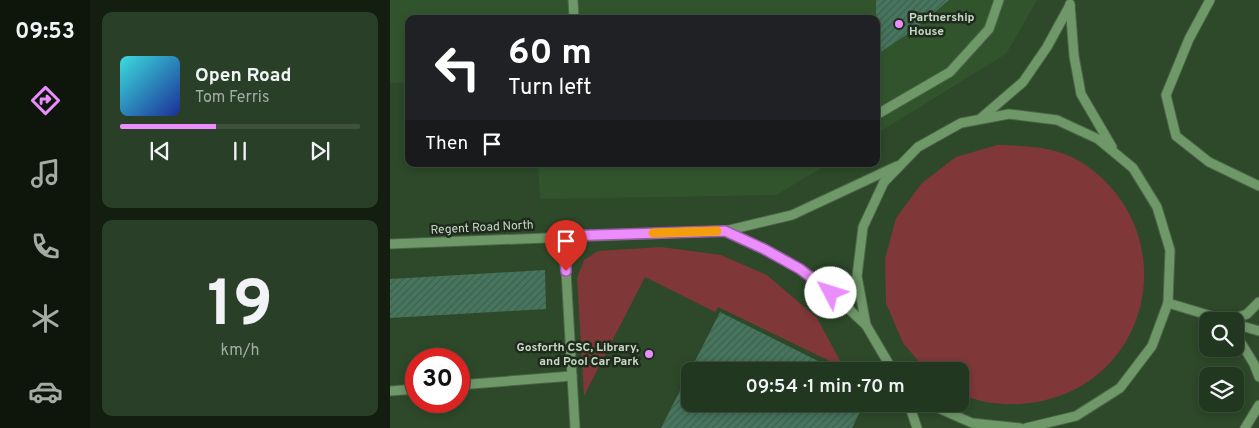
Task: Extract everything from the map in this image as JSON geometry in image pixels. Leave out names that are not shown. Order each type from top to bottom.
[{"type":"street","points":[[573,0],[574,15]]},
{"type":"street","points":[[880,113],[950,72],[989,29],[999,0]]},
{"type":"street","points":[[1210,0],[1189,39],[1166,95],[1176,136],[1209,162],[1259,186]]},
{"type":"street","points":[[980,120],[1023,82],[1046,47],[1071,2]]},
{"type":"street","points":[[1071,2],[1074,56],[1081,94],[1118,155]]},
{"type":"street","points":[[888,362],[866,325],[857,276],[863,227],[884,182],[918,147],[960,123],[1009,114],[1057,120],[1098,139],[1133,168],[1157,207],[1170,250],[1168,303],[1152,346],[1120,388],[1060,428]]},
{"type":"street","name":"Regent Road North","points":[[390,244],[725,231],[792,215],[903,163]]},
{"type":"street","name":"Regent Road North","points":[[725,231],[764,249],[800,269],[819,282],[866,325]]},
{"type":"street","points":[[564,236],[575,428]]},
{"type":"street","points":[[1244,315],[1259,302]]},
{"type":"street","points":[[1168,303],[1199,312]]},
{"type":"street","points":[[1244,327],[1259,331]]},
{"type":"street","points":[[1244,348],[1259,377]]},
{"type":"street","points":[[470,384],[572,376]]},
{"type":"street","points":[[390,391],[405,390]]},
{"type":"street","points":[[1245,428],[1259,405]]},
{"type":"street","points":[[912,412],[918,428]]},
{"type":"street","points":[[948,412],[972,423],[1020,428]]},
{"type":"street","points":[[1026,428],[1076,416]]},
{"type":"shaded area","points":[[390,0],[1037,0],[1006,54],[880,132],[880,15],[405,15],[405,82],[390,83]]},
{"type":"shaded area","points":[[997,145],[1030,147],[1061,153],[1081,162],[1114,191],[1135,226],[1144,263],[1141,302],[1128,337],[1105,368],[1072,391],[1030,403],[1003,404],[976,400],[969,397],[969,362],[919,362],[903,343],[886,303],[885,259],[896,218],[922,183],[956,157]]},
{"type":"shaded area","points":[[538,167],[823,167],[776,195],[540,199]]},
{"type":"shaded area","points":[[661,247],[721,255],[767,275],[817,318],[841,362],[832,362],[718,307],[715,312],[645,277],[584,396],[577,278],[584,260],[598,251]]},
{"type":"building","points":[[876,0],[949,0],[915,29],[880,52],[880,15],[876,15]]},
{"type":"building","points":[[545,270],[546,309],[390,318],[390,279]]},
{"type":"building","points":[[720,312],[820,362],[695,362]]},
{"type":"building","points":[[681,389],[681,412],[860,412],[852,428],[661,428]]},
{"type":"slow traffic","points":[[653,233],[717,231]]},
{"type":"place","name":"Partnership House","points":[[899,24]]},
{"type":"place","name":"Gosforth CSC, Library, and Pool Car Park","points":[[649,354]]},
{"type":"route","points":[[566,271],[564,236],[725,231],[764,249],[800,269],[831,293]]}]
